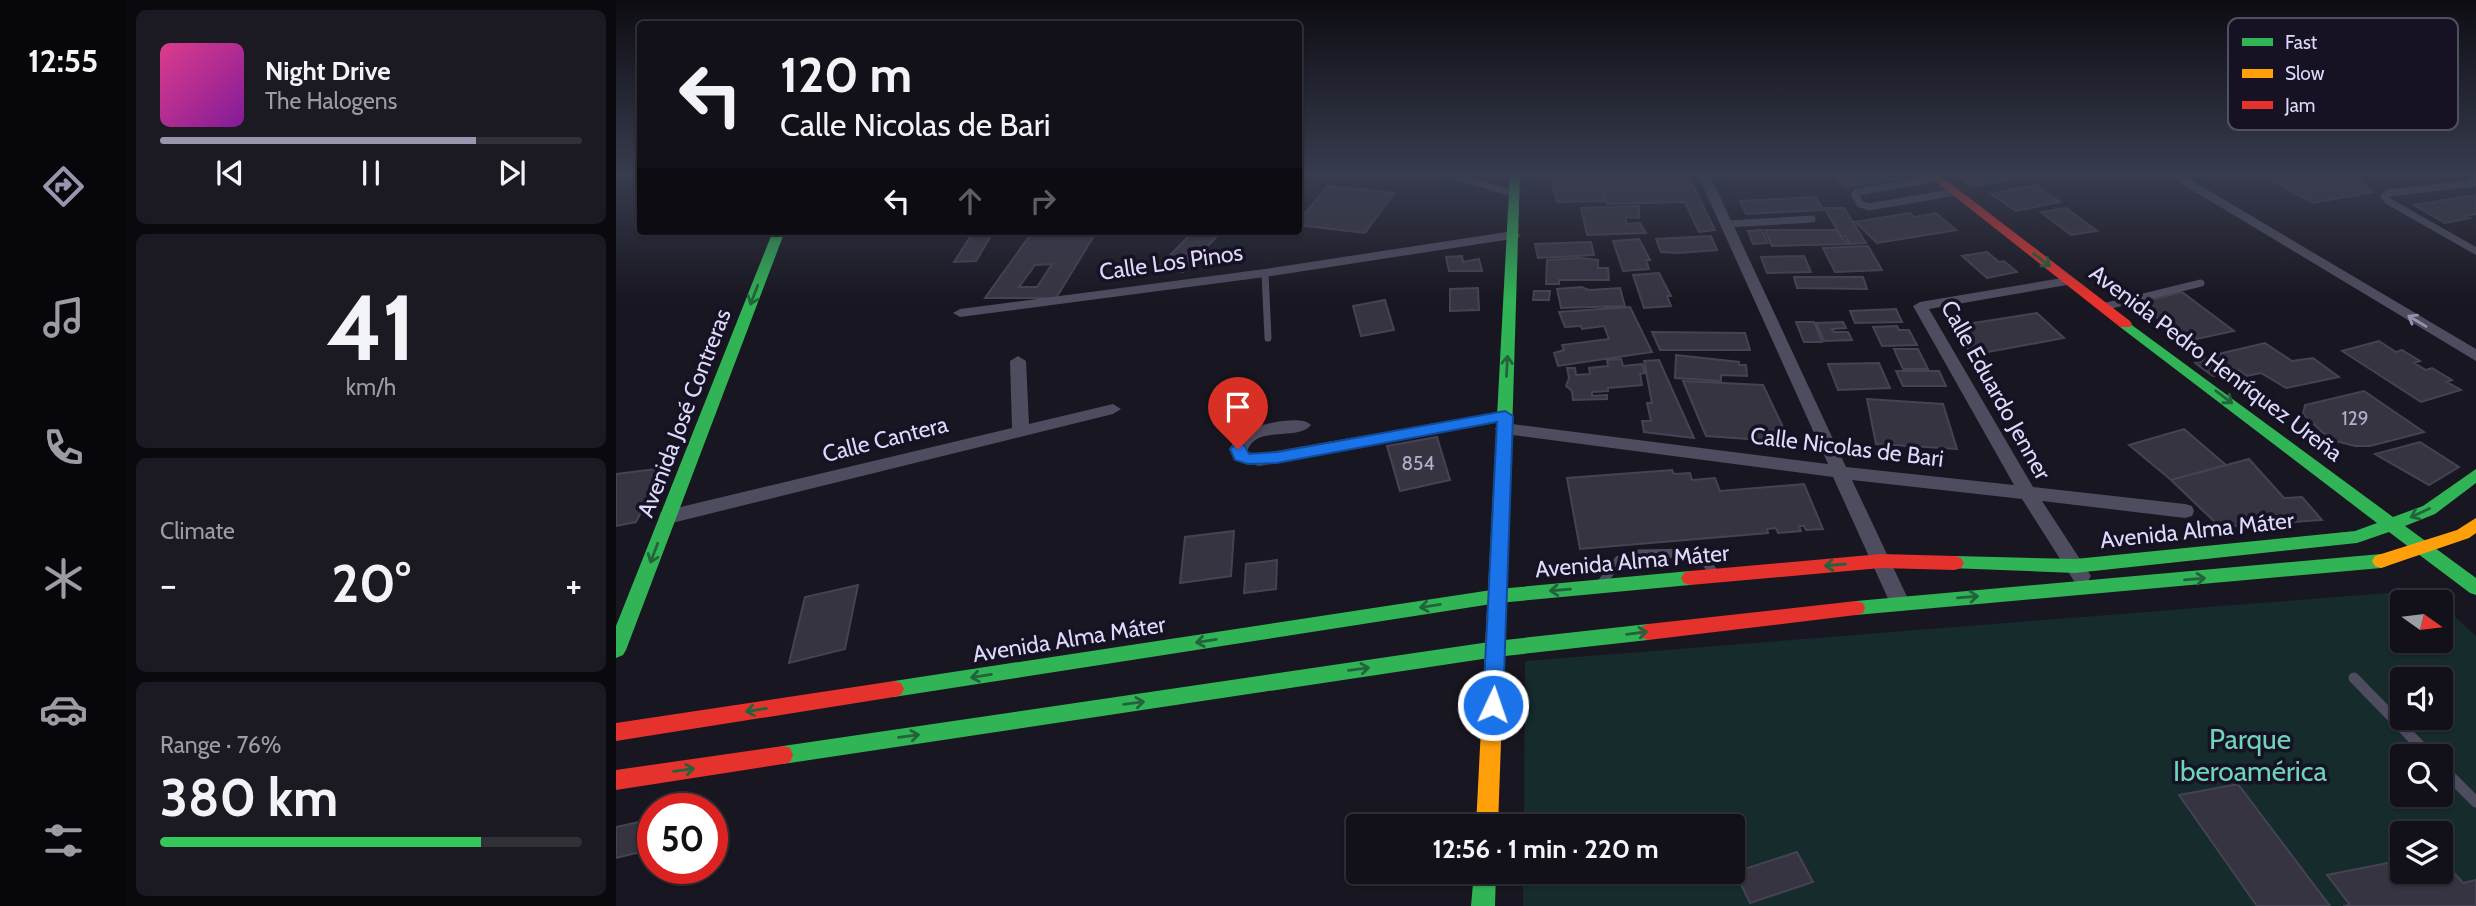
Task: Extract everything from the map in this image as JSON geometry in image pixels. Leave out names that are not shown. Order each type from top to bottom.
[{"type":"main road","points":[[1488,814],[1513,215]]},
{"type":"main road","name":"Avenida Pedro Henríquez Ureña","points":[[1985,215],[2476,588]]},
{"type":"main road","name":"Avenida José Contreras","points":[[616,650],[777,235]]},
{"type":"main road","name":"Avenida Alma Máter","points":[[616,732],[1498,596],[1881,561],[2074,566],[2357,537],[2429,510],[2476,475]]},
{"type":"main road","name":"Avenida Alma Máter","points":[[616,780],[1496,649],[1900,603],[2384,561],[2463,534],[2476,524]]},
{"type":"main road","points":[[1483,906],[1484,884]]},
{"type":"street","points":[[1723,215],[1900,603]]},
{"type":"street","points":[[2241,215],[2476,356]]},
{"type":"street","name":"Calle Los Pinos","points":[[960,313],[1265,273],[1513,235]]},
{"type":"street","name":"Calle Eduardo Jenner","points":[[2068,281],[1920,306],[2026,491],[2087,587]]},
{"type":"street","points":[[1018,361],[1021,431]]},
{"type":"street","name":"Calle Cantera","points":[[668,517],[1113,409]]},
{"type":"street","name":"Calle Nicolas de Bari","points":[[1303,425],[1258,432],[1243,439],[1238,449],[1240,456],[1259,460],[1505,422],[1839,471],[2185,511]]},
{"type":"lane","points":[[2413,215],[2476,251]]},
{"type":"lane","points":[[1727,224],[1812,219]]},
{"type":"lane","points":[[1265,273],[1268,338]]},
{"type":"lane","points":[[2103,307],[2201,283]]},
{"type":"lane","points":[[1600,587],[1619,560],[1638,554],[1689,553],[1704,560],[1716,576]]},
{"type":"lane","points":[[2354,678],[2418,744]]},
{"type":"lane","points":[[2453,779],[2476,802]]},
{"type":"green space","name":"Parque Iberoamérica","points":[[2390,593],[2390,653],[2454,653],[2454,616],[2476,636],[2476,906],[1523,906],[1523,884],[1745,884],[1745,814],[1524,814],[1525,661]]},
{"type":"building","points":[[1378,215],[1365,233],[1302,225],[1302,216]]},
{"type":"building","points":[[1583,215],[1639,215],[1639,218],[1625,217],[1627,224],[1640,223],[1646,233],[1587,235]]},
{"type":"building","points":[[1691,215],[1708,215],[1715,230],[1699,232]]},
{"type":"building","points":[[1828,215],[1849,215],[1866,243],[1850,244],[1845,236],[1841,236]]},
{"type":"building","points":[[1896,215],[1939,215],[1956,230],[1877,243],[1855,222]]},
{"type":"building","points":[[2045,215],[2076,215],[2097,231],[2071,235]]},
{"type":"building","points":[[2432,215],[2469,215],[2465,216],[2470,218],[2445,223]]},
{"type":"building","points":[[1762,230],[1768,243],[1753,244],[1748,231]]},
{"type":"building","points":[[1765,230],[1835,230],[1848,244],[1772,246]]},
{"type":"building","points":[[971,235],[992,235],[976,261],[954,262]]},
{"type":"building","points":[[1030,235],[1095,235],[1056,298],[985,298]],"holes":[[[1052,264],[1037,287],[1019,287],[1035,265]]]},
{"type":"building","points":[[1190,235],[1218,235],[1183,272],[1157,268]]},
{"type":"building","points":[[1711,236],[1717,250],[1661,252],[1656,239]]},
{"type":"building","points":[[1639,239],[1650,260],[1646,260],[1649,269],[1623,271],[1613,241]]},
{"type":"building","points":[[1591,242],[1594,255],[1538,258],[1535,244]]},
{"type":"building","points":[[1868,246],[1882,270],[1835,272],[1823,248]]},
{"type":"building","points":[[1987,252],[2017,272],[1987,278],[1962,256]]},
{"type":"building","points":[[1462,256],[1463,262],[1479,259],[1482,271],[1449,271],[1446,257]]},
{"type":"building","points":[[1804,256],[1811,272],[1767,273],[1761,257]]},
{"type":"building","points":[[1547,260],[1598,260],[1598,268],[1608,268],[1609,280],[1559,280],[1559,284],[1546,284]]},
{"type":"building","points":[[1659,273],[1671,296],[1667,296],[1671,306],[1644,308],[1633,275]]},
{"type":"building","points":[[1794,277],[1863,277],[1867,289],[1797,288]]},
{"type":"building","points":[[1581,287],[1589,290],[1620,288],[1625,306],[1561,308],[1557,289]]},
{"type":"building","points":[[1478,288],[1479,310],[1450,311],[1450,289]]},
{"type":"building","points":[[1534,291],[1550,291],[1549,300],[1533,300]]},
{"type":"building","points":[[2182,292],[2234,331],[2187,341],[2138,303]]},
{"type":"building","points":[[1385,300],[1394,330],[1361,336],[1353,306]]},
{"type":"building","points":[[1630,307],[1652,352],[1558,366],[1554,353],[1564,350],[1562,345],[1609,339],[1604,326],[1582,329],[1581,326],[1565,327],[1559,312]]},
{"type":"building","points":[[1896,309],[1902,322],[1855,323],[1850,311]]},
{"type":"building","points":[[2037,313],[2064,338],[1972,355],[1954,326]]},
{"type":"building","points":[[1796,322],[1814,322],[1822,342],[1804,342]]},
{"type":"building","points":[[1843,322],[1846,328],[1832,329],[1834,332],[1848,332],[1852,340],[1824,341],[1816,323]]},
{"type":"building","points":[[1897,326],[1899,330],[1909,330],[1917,345],[1882,346],[1873,327]]},
{"type":"building","points":[[1652,332],[1745,333],[1750,350],[1660,350]]},
{"type":"building","points":[[2379,341],[2396,352],[2402,350],[2420,361],[2414,363],[2426,370],[2432,368],[2452,380],[2447,382],[2461,390],[2421,402],[2342,351]]},
{"type":"building","points":[[2265,343],[2292,361],[2313,358],[2339,377],[2286,388],[2261,373],[2247,376],[2239,370],[2213,376],[2195,363],[2214,355]]},
{"type":"building","points":[[1894,349],[1918,349],[1928,369],[1903,369]]},
{"type":"building","points":[[1676,355],[1739,362],[1739,365],[1746,365],[1747,376],[1721,375],[1721,381],[1675,378]]},
{"type":"building","points":[[1621,359],[1623,366],[1642,364],[1645,373],[1640,374],[1642,385],[1592,392],[1592,396],[1607,395],[1607,399],[1573,400],[1572,391],[1566,386],[1569,378],[1567,368],[1575,368],[1576,375],[1590,374],[1589,368],[1608,366],[1607,360]]},
{"type":"building","points":[[1659,360],[1694,438],[1644,432],[1642,421],[1651,421],[1647,403],[1652,403],[1644,361]]},
{"type":"building","points":[[1879,363],[1890,388],[1838,390],[1828,364]]},
{"type":"building","points":[[1896,371],[1939,371],[1946,386],[1903,386]]},
{"type":"building","points":[[1683,381],[1763,385],[1790,442],[1706,436]]},
{"type":"building","points":[[2364,391],[2424,432],[2370,446],[2355,446],[2336,441],[2303,414],[2305,405]]},
{"type":"building","points":[[1867,399],[1943,404],[1957,449],[1876,444]]},
{"type":"building","points":[[2184,429],[2226,465],[2171,480],[2129,445]]},
{"type":"building","points":[[1437,437],[1450,480],[1400,491],[1387,446]]},
{"type":"building","points":[[2420,442],[2459,467],[2429,485],[2375,454]]},
{"type":"building","points":[[2249,459],[2284,498],[2302,497],[2322,520],[2220,527],[2171,480]]},
{"type":"building","points":[[664,468],[636,522],[616,526],[616,474]]},
{"type":"building","points":[[1672,470],[1674,474],[1690,473],[1692,480],[1715,478],[1720,491],[1804,484],[1823,529],[1806,530],[1804,526],[1799,526],[1801,531],[1778,533],[1776,528],[1767,529],[1768,533],[1580,549],[1567,478]]},
{"type":"building","points":[[1234,531],[1231,576],[1180,583],[1185,537]]},
{"type":"building","points":[[1277,560],[1276,589],[1244,593],[1246,564]]},
{"type":"building","points":[[858,585],[845,649],[789,663],[805,597]]},
{"type":"building","points":[[2238,784],[2330,906],[2257,906],[2179,795]]},
{"type":"building","points":[[637,822],[637,853],[616,858],[616,827]]},
{"type":"building","points":[[1797,852],[1813,882],[1750,903],[1741,884],[1745,884],[1745,869]]},
{"type":"building","points":[[2390,863],[2390,884],[2453,884],[2453,872],[2463,883],[2476,880],[2476,906],[2343,906],[2350,905],[2327,875]]},
{"type":"traffic: fast","points":[[1504,435],[1513,215]]},
{"type":"traffic: fast","points":[[616,650],[777,235]]},
{"type":"traffic: fast","points":[[2125,324],[2476,588]]},
{"type":"traffic: fast","points":[[1955,563],[2075,566],[2357,537],[2429,510],[2476,475]]},
{"type":"traffic: fast","points":[[1856,608],[2381,561]]},
{"type":"traffic: fast","points":[[894,689],[1498,596],[1690,578]]},
{"type":"traffic: fast","points":[[783,755],[1496,649],[1648,632]]},
{"type":"traffic: fast","points":[[1483,906],[1484,884]]},
{"type":"traffic: slow","points":[[1488,814],[1504,435]]},
{"type":"traffic: slow","points":[[2381,561],[2463,534],[2476,524]]},
{"type":"traffic: jam","points":[[1985,215],[2125,324]]},
{"type":"traffic: jam","points":[[1690,578],[1881,561],[1955,563]]},
{"type":"traffic: jam","points":[[1648,632],[1856,608]]},
{"type":"traffic: jam","points":[[616,732],[894,689]]},
{"type":"traffic: jam","points":[[616,780],[783,755]]},
{"type":"route","points":[[1238,449],[1240,456],[1259,460],[1505,416],[1493,705]]}]
